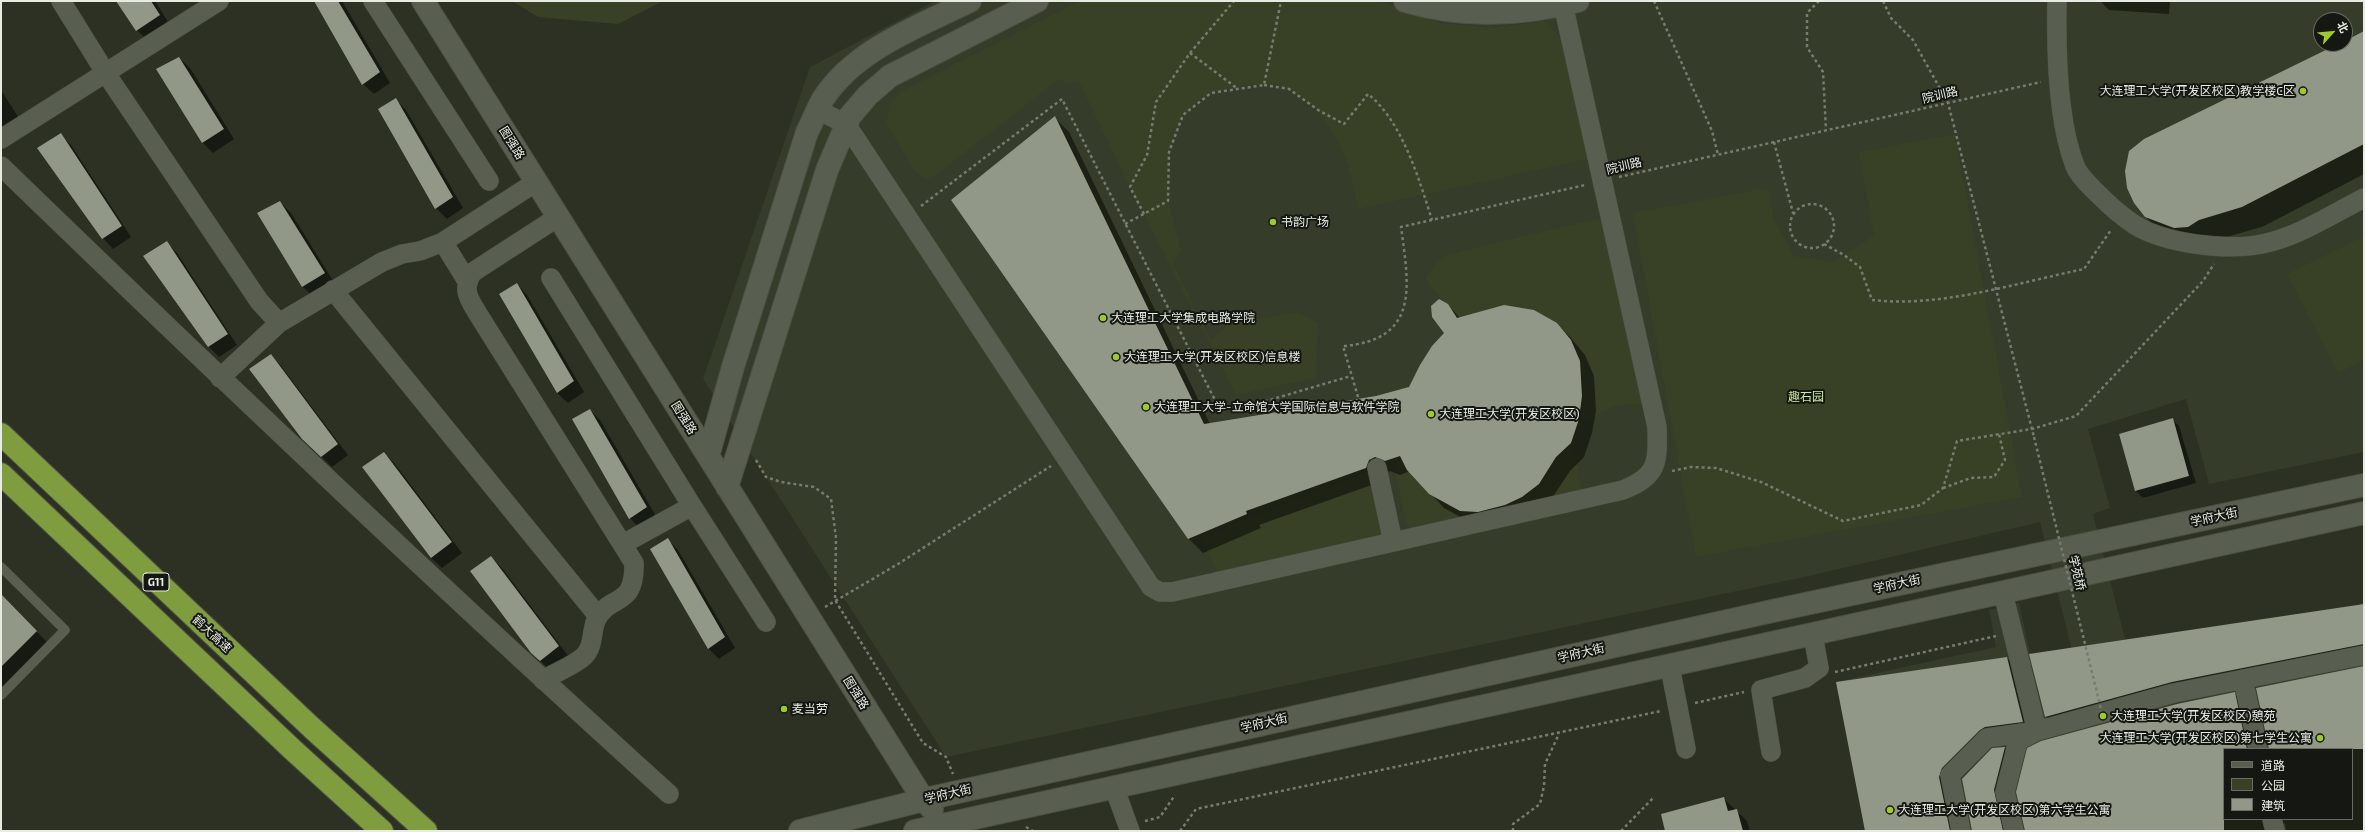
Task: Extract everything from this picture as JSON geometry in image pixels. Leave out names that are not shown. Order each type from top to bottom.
[{"type":"highway","name":"鹤大高速","points":[[1,434],[312,728],[426,831]]},
{"type":"highway","name":"G11","points":[[1,474],[293,750],[382,831]]},
{"type":"main road","name":"图强路","points":[[423,1],[923,800],[948,827]]},
{"type":"main road","points":[[708,456],[733,367],[807,132],[823,99],[845,72],[873,51],[970,1]]},
{"type":"main road","points":[[727,487],[827,170],[850,116],[868,95],[890,76],[1037,1]]},
{"type":"main road","points":[[1405,1],[1464,13],[1513,13],[1570,3]]},
{"type":"main road","name":"学府大街","points":[[800,831],[960,791],[1777,610],[2364,485]]},
{"type":"main road","points":[[915,831],[948,827],[1114,787],[1670,667],[2364,513]]},
{"type":"street","points":[[61,1],[105,72],[259,301],[279,323]]},
{"type":"street","points":[[1,139],[105,72],[220,1]]},
{"type":"street","points":[[373,1],[489,181]]},
{"type":"street","points":[[2045,1],[2057,28]]},
{"type":"street","points":[[2057,1],[2059,78],[2067,144],[2076,168],[2093,189],[2136,226],[2159,235],[2196,243],[2225,246],[2262,244],[2285,238],[2364,198]]},
{"type":"street","points":[[818,110],[846,124],[1151,587],[1160,592],[1172,592],[1623,490],[1641,482],[1652,470],[1658,454],[1657,427],[1602,181],[1570,3]]},
{"type":"street","points":[[1,166],[220,378],[543,680],[670,794]]},
{"type":"street","points":[[220,378],[279,323],[382,262],[402,254],[420,251],[443,242],[536,182]]},
{"type":"street","points":[[467,281],[473,272],[558,217]]},
{"type":"street","points":[[443,242],[467,281],[467,295],[478,314],[634,563],[633,585],[624,597],[598,616],[593,627],[590,648],[584,656],[543,680]]},
{"type":"street","points":[[551,278],[692,506],[766,622]]},
{"type":"street","points":[[333,290],[598,616]]},
{"type":"street","points":[[1376,468],[1393,542]]},
{"type":"street","points":[[623,544],[692,506]]},
{"type":"street","points":[[2003,593],[2037,731]]},
{"type":"street","points":[[1771,752],[1761,690],[1805,678],[1819,668],[1813,635]]},
{"type":"street","points":[[1961,831],[1950,775],[1987,738],[2037,731],[2174,693],[2364,655]]},
{"type":"street","points":[[1670,667],[1686,749]]},
{"type":"street","points":[[2243,679],[2258,748]]},
{"type":"street","points":[[2014,831],[2005,792],[2018,741],[2037,731]]},
{"type":"street","points":[[1114,787],[1130,831]]},
{"type":"street","points":[[2272,820],[2275,831]]},
{"type":"lane","points":[[1,567],[65,630],[1,695]]},
{"type":"path","points":[[1144,214],[1130,187],[1147,155],[1156,102],[1190,53],[1234,1]]},
{"type":"path","points":[[1264,85],[1282,1]]},
{"type":"path","points":[[1654,1],[1712,131],[1718,155]]},
{"type":"path","points":[[1819,1],[1807,13],[1807,47],[1823,72],[1826,130]]},
{"type":"path","name":"学苑桥","points":[[1883,1],[1891,18],[1913,40],[1948,103],[2032,429],[2102,713]]},
{"type":"path","points":[[1190,53],[1238,89]]},
{"type":"path","name":"院训路","points":[[1358,398],[1343,346],[1359,344],[1391,331],[1402,315],[1408,295],[1401,227],[2059,78]]},
{"type":"path","points":[[1125,224],[1168,201],[1169,152],[1183,115],[1211,93],[1264,85],[1289,90],[1318,110],[1344,124],[1368,94],[1380,104],[1403,143],[1417,174],[1432,220]]},
{"type":"path","points":[[907,217],[1062,99],[1219,408],[1256,404],[1351,376]]},
{"type":"path","points":[[1774,142],[1793,214],[1790,228],[1796,242],[1810,248],[1824,244],[1829,239],[1833,226],[1832,219],[1824,208],[1818,205],[1804,206],[1793,214]]},
{"type":"path","points":[[1824,244],[1844,255],[1860,268],[1872,300],[1896,303],[1939,300],[2084,269],[2121,214]]},
{"type":"path","points":[[1943,488],[1958,441],[2032,429],[2076,416],[2203,281],[2225,246]]},
{"type":"path","points":[[1646,477],[1691,466],[1716,468],[1761,482],[1843,521],[1921,505],[1943,488],[1971,478],[1994,477],[2005,460],[1999,434]]},
{"type":"path","points":[[743,440],[766,477],[781,482],[814,487],[831,499],[836,538],[835,600],[923,743],[946,757],[960,791]]},
{"type":"path","points":[[809,617],[835,600],[898,564],[1065,457]]},
{"type":"path","points":[[1832,672],[2012,633]]},
{"type":"path","points":[[1180,831],[1196,809],[1559,734],[1751,691]]},
{"type":"path","points":[[1513,831],[1514,824],[1540,804],[1544,786],[1545,764],[1559,734]]},
{"type":"path","points":[[1621,831],[1654,796]]},
{"type":"shaded area","name":"大连理工大学(开发区校区)","points":[[935,1],[2364,1],[2364,452],[2209,484],[2186,399],[2088,429],[2110,508],[2093,514],[2136,681],[2364,633],[2364,831],[1867,831],[1836,682],[1996,647],[1989,610],[2019,603],[2039,695],[2081,687],[2040,522],[1809,576],[946,757],[703,379],[810,67]]},
{"type":"green space","points":[[512,1],[663,1],[618,24],[538,17]]},
{"type":"green space","points":[[1079,1],[1380,1],[1440,23],[1494,28],[1545,21],[1565,44],[1592,158],[1358,209],[1346,159],[1335,136],[1322,116],[1305,100],[1285,89],[1261,84],[1233,87],[1219,91],[1200,100],[1184,114],[1180,121],[1168,164],[1168,192],[1173,220],[1181,249],[1173,265],[1211,340],[1229,324],[1297,312],[1318,323],[1315,378],[1236,395],[1130,187],[1080,84],[1058,80],[936,175],[927,179],[915,172],[886,123],[891,104],[902,91]]},
{"type":"green space","name":"趣石园","points":[[1955,134],[2022,497],[1696,557],[1633,213],[1768,188],[1773,218],[1794,256],[1833,262],[1874,236],[1859,152]]},
{"type":"green space","points":[[1609,216],[1644,405],[1627,404],[1614,406],[1588,420],[1580,418],[1579,421],[1583,399],[1582,377],[1577,356],[1568,337],[1554,322],[1536,312],[1513,307],[1491,309],[1457,318],[1428,283],[1425,277],[1445,255]]},
{"type":"green space","points":[[2364,236],[2364,360],[2338,373],[2287,274]]},
{"type":"green space","points":[[1579,423],[1573,440],[1583,497],[1416,531],[1407,525],[1393,463],[1403,460],[1415,480],[1421,486],[1433,496],[1447,504],[1459,509],[1470,511],[1495,509],[1518,499],[1538,484],[1556,457],[1570,444]]},
{"type":"green space","points":[[1377,468],[1383,539],[1219,576],[1201,537]]},
{"type":"building","points":[[116,1],[151,1],[160,15],[136,31]]},
{"type":"building","points":[[314,1],[338,1],[380,72],[362,85]]},
{"type":"building","name":"大连理工大学(开发区校区)教学楼C区","points":[[2364,31],[2364,144],[2242,207],[2199,220],[2188,227],[2174,228],[2145,217],[2134,203],[2127,188],[2125,171],[2129,151],[2144,139],[2322,52],[2353,52],[2353,37]]},
{"type":"building","points":[[179,57],[224,129],[202,143],[156,69]]},
{"type":"building","points":[[396,98],[453,197],[435,209],[378,109]]},
{"type":"building","points":[[1055,116],[1204,424],[1376,396],[1409,387],[1432,346],[1444,333],[1432,317],[1431,306],[1439,299],[1448,304],[1457,318],[1504,305],[1534,310],[1557,323],[1571,340],[1580,361],[1582,396],[1579,419],[1571,443],[1556,457],[1539,484],[1522,497],[1505,505],[1478,512],[1460,511],[1429,494],[1407,470],[1400,456],[1385,461],[1375,457],[1369,460],[1366,468],[1246,511],[1247,514],[1188,539],[951,200]]},
{"type":"building","points":[[61,133],[122,226],[102,239],[37,148]]},
{"type":"building","points":[[280,201],[325,273],[302,287],[257,213]]},
{"type":"building","points":[[167,241],[228,334],[208,347],[143,256]]},
{"type":"building","points":[[517,283],[574,381],[557,393],[499,294]]},
{"type":"building","points":[[271,354],[338,444],[321,457],[302,439],[249,369]]},
{"type":"building","points":[[590,409],[647,507],[629,519],[572,419]]},
{"type":"building","points":[[2173,418],[2189,476],[2135,491],[2119,434]]},
{"type":"building","points":[[384,452],[452,542],[431,558],[362,467]]},
{"type":"building","points":[[668,538],[725,637],[708,649],[650,549]]},
{"type":"building","points":[[491,556],[559,646],[540,661],[531,653],[470,571]]},
{"type":"building","points":[[1,594],[37,631],[1,667]]},
{"type":"building","points":[[2364,604],[2364,644],[2172,682],[2045,717],[2029,654]]},
{"type":"building","points":[[2007,657],[2023,722],[1985,727],[1980,730],[1942,768],[1939,777],[1950,831],[1865,831],[1836,682]]},
{"type":"building","points":[[2364,666],[2364,749],[2269,748],[2256,688]]},
{"type":"building","points":[[2235,692],[2247,748],[2223,748],[2224,831],[2025,831],[2016,792],[2027,748],[2041,741],[2177,704]]},
{"type":"building","points":[[2005,747],[1994,790],[2003,831],[1972,831],[1962,779],[1992,748]]},
{"type":"building","points":[[1724,797],[1728,811],[1737,809],[1743,831],[1665,831],[1661,814]]},
{"type":"place","name":"大连理工大学(开发区校区)教学楼C区","points":[[2303,91]]},
{"type":"place","name":"书韵广场","points":[[1273,222]]},
{"type":"place","name":"大连理工大学集成电路学院","points":[[1103,318]]},
{"type":"place","name":"大连理工大学(开发区校区)信息楼","points":[[1116,357]]},
{"type":"place","name":"大连理工大学-立命馆大学国际信息与软件学院","points":[[1146,407]]},
{"type":"place","name":"大连理工大学(开发区校区)","points":[[1431,414]]},
{"type":"place","name":"麦当劳","points":[[784,709]]},
{"type":"place","name":"大连理工大学(开发区校区)憩苑","points":[[2103,716]]},
{"type":"place","name":"大连理工大学(开发区校区)第七学生公寓","points":[[2320,738]]},
{"type":"place","name":"大连理工大学(开发区校区)第六学生公寓","points":[[1890,810]]}]
